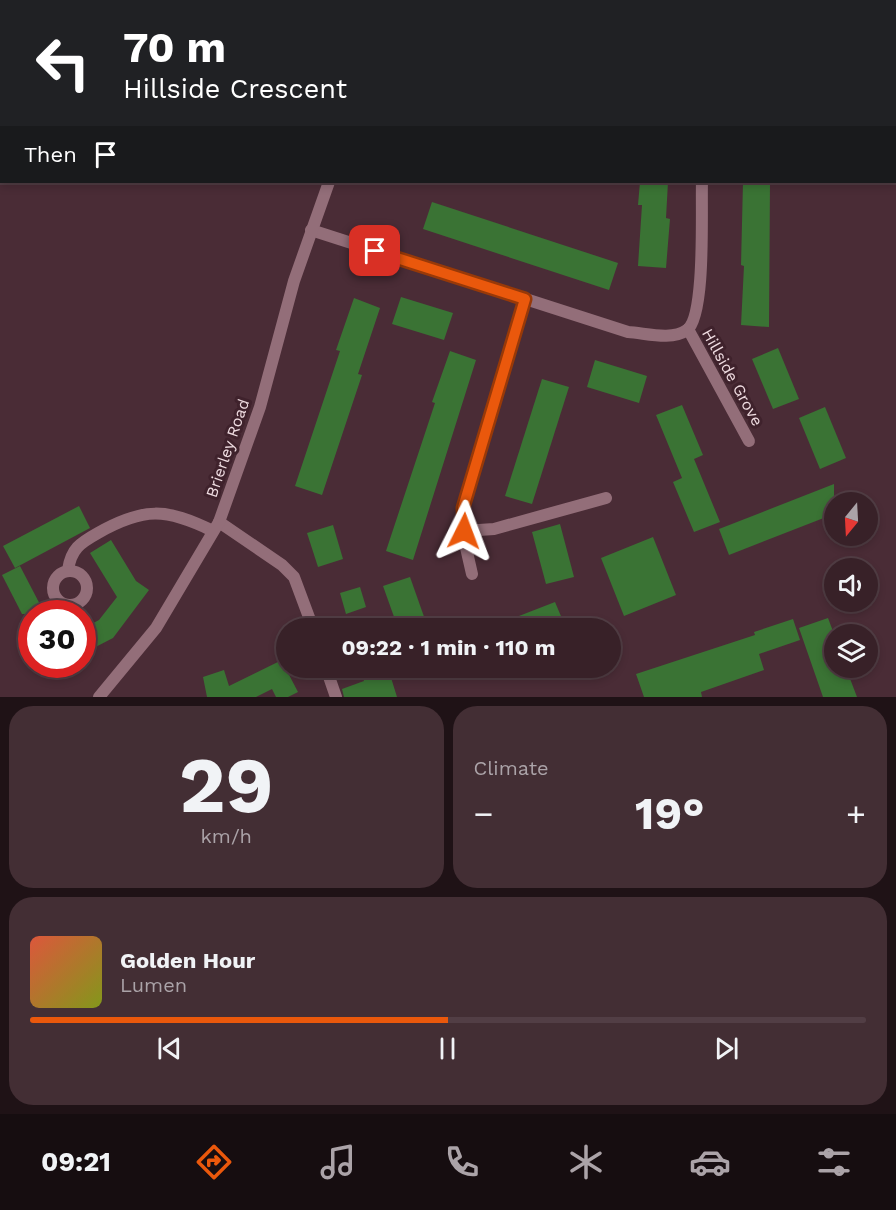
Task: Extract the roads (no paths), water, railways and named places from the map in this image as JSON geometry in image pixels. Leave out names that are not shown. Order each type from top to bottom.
[{"type":"street","name":"Brierley Road","points":[[99,697],[156,628],[216,527],[260,407],[294,281],[329,183]]},
{"type":"street","points":[[311,230],[628,332],[672,336],[688,329],[696,318],[700,291],[702,183]]},
{"type":"street","points":[[472,574],[464,531],[463,508],[525,299]]},
{"type":"street","name":"Hillside Grove","points":[[688,329],[749,441]]},
{"type":"street","points":[[464,531],[494,529],[606,498]]},
{"type":"street","points":[[68,570],[70,556],[77,545],[132,516],[159,513],[176,515],[216,527],[282,565],[294,577],[310,618]]},
{"type":"street","points":[[329,678],[336,697]]}]
